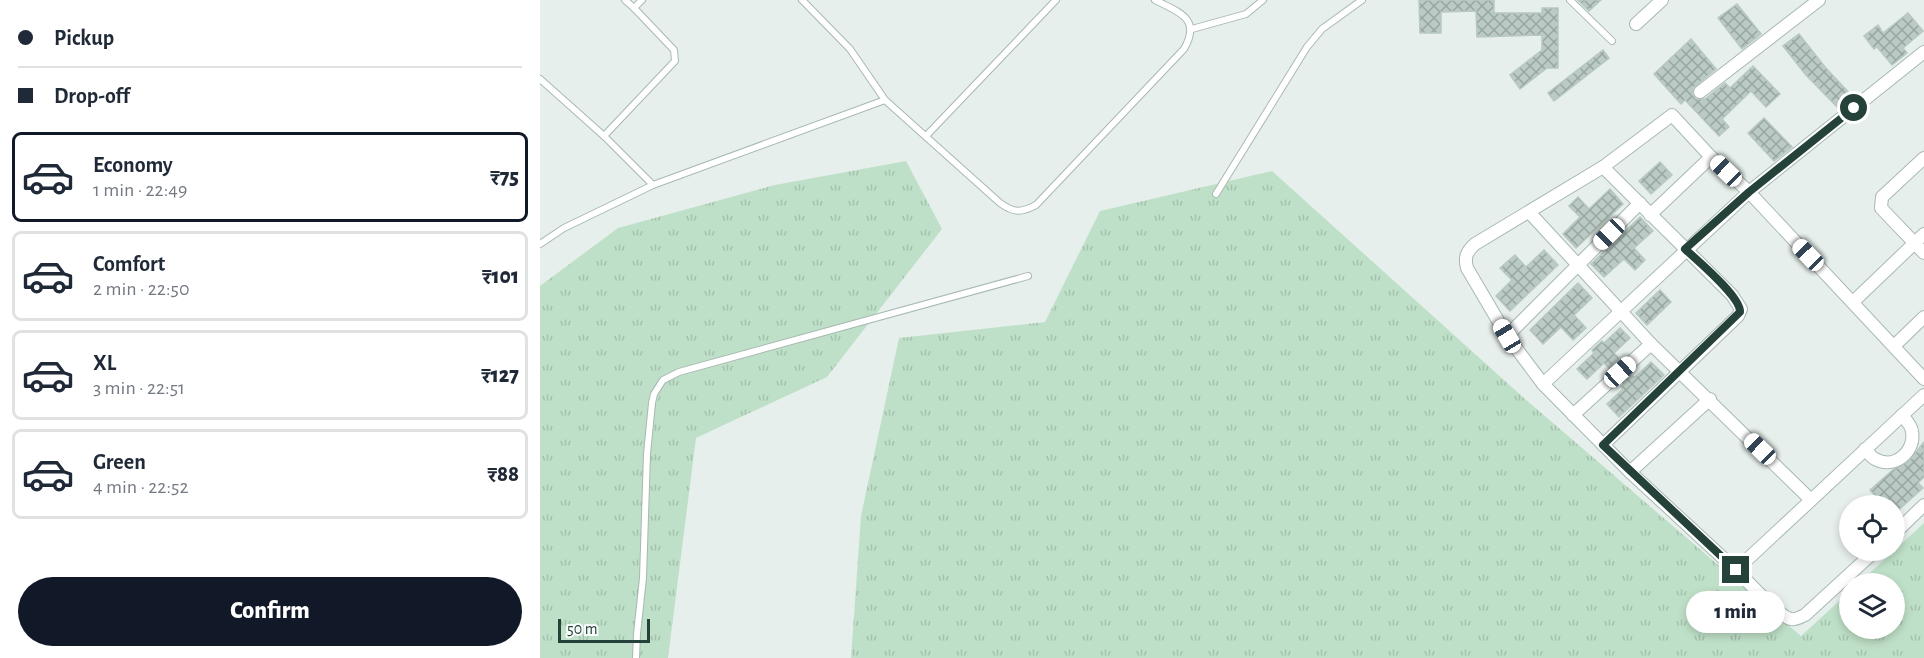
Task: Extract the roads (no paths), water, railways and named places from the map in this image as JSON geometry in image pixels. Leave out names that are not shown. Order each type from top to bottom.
[{"type":"street","points":[[1636,24],[1662,0]]},
{"type":"street","points":[[1700,92],[1819,0]]},
{"type":"street","points":[[1543,384],[1685,249],[1749,192],[1924,52]]},
{"type":"street","points":[[1864,561],[1805,615],[1796,620],[1789,619],[1779,612],[1630,472],[1543,384],[1507,336],[1467,268],[1465,257],[1475,244],[1603,167],[1672,115],[1711,157],[1749,192],[1924,379]]},
{"type":"street","points":[[1650,214],[1711,157]]},
{"type":"street","points":[[1924,158],[1882,198],[1880,203],[1881,208],[1924,253]]},
{"type":"street","points":[[1603,167],[1732,295],[1741,309],[1738,316],[1603,445]]},
{"type":"street","points":[[1507,336],[1640,203]]},
{"type":"street","points":[[1529,212],[1651,344],[1710,399],[1810,499]]},
{"type":"street","points":[[1853,302],[1924,234]]},
{"type":"street","points":[[1894,346],[1924,317]]},
{"type":"street","points":[[1573,415],[1651,344]]},
{"type":"street","points":[[1736,570],[1924,395]]},
{"type":"street","points":[[1630,472],[1710,399]]},
{"type":"street","points":[[1865,449],[1875,459],[1886,462],[1896,462],[1904,456],[1912,444],[1912,429],[1902,415]]},
{"type":"street","points":[[1905,523],[1924,505]]},
{"type":"lane","points":[[604,136],[676,58],[674,50],[625,0]]},
{"type":"lane","points":[[634,8],[642,0]]},
{"type":"lane","points":[[802,0],[850,49],[885,100],[1000,203],[1018,212],[1036,205],[1184,49],[1190,39],[1192,29],[1186,18],[1155,0]]},
{"type":"lane","points":[[926,136],[1056,0]]},
{"type":"lane","points":[[1192,29],[1246,14],[1263,0]]},
{"type":"lane","points":[[1216,194],[1307,47],[1322,29],[1362,0]]},
{"type":"lane","points":[[1570,0],[1612,41]]},
{"type":"lane","points":[[540,79],[604,136],[653,185]]},
{"type":"lane","points":[[540,244],[564,228],[653,185],[885,100]]},
{"type":"lane","points":[[636,658],[644,578],[647,454],[652,403],[654,394],[663,380],[679,372],[1028,276]]}]
